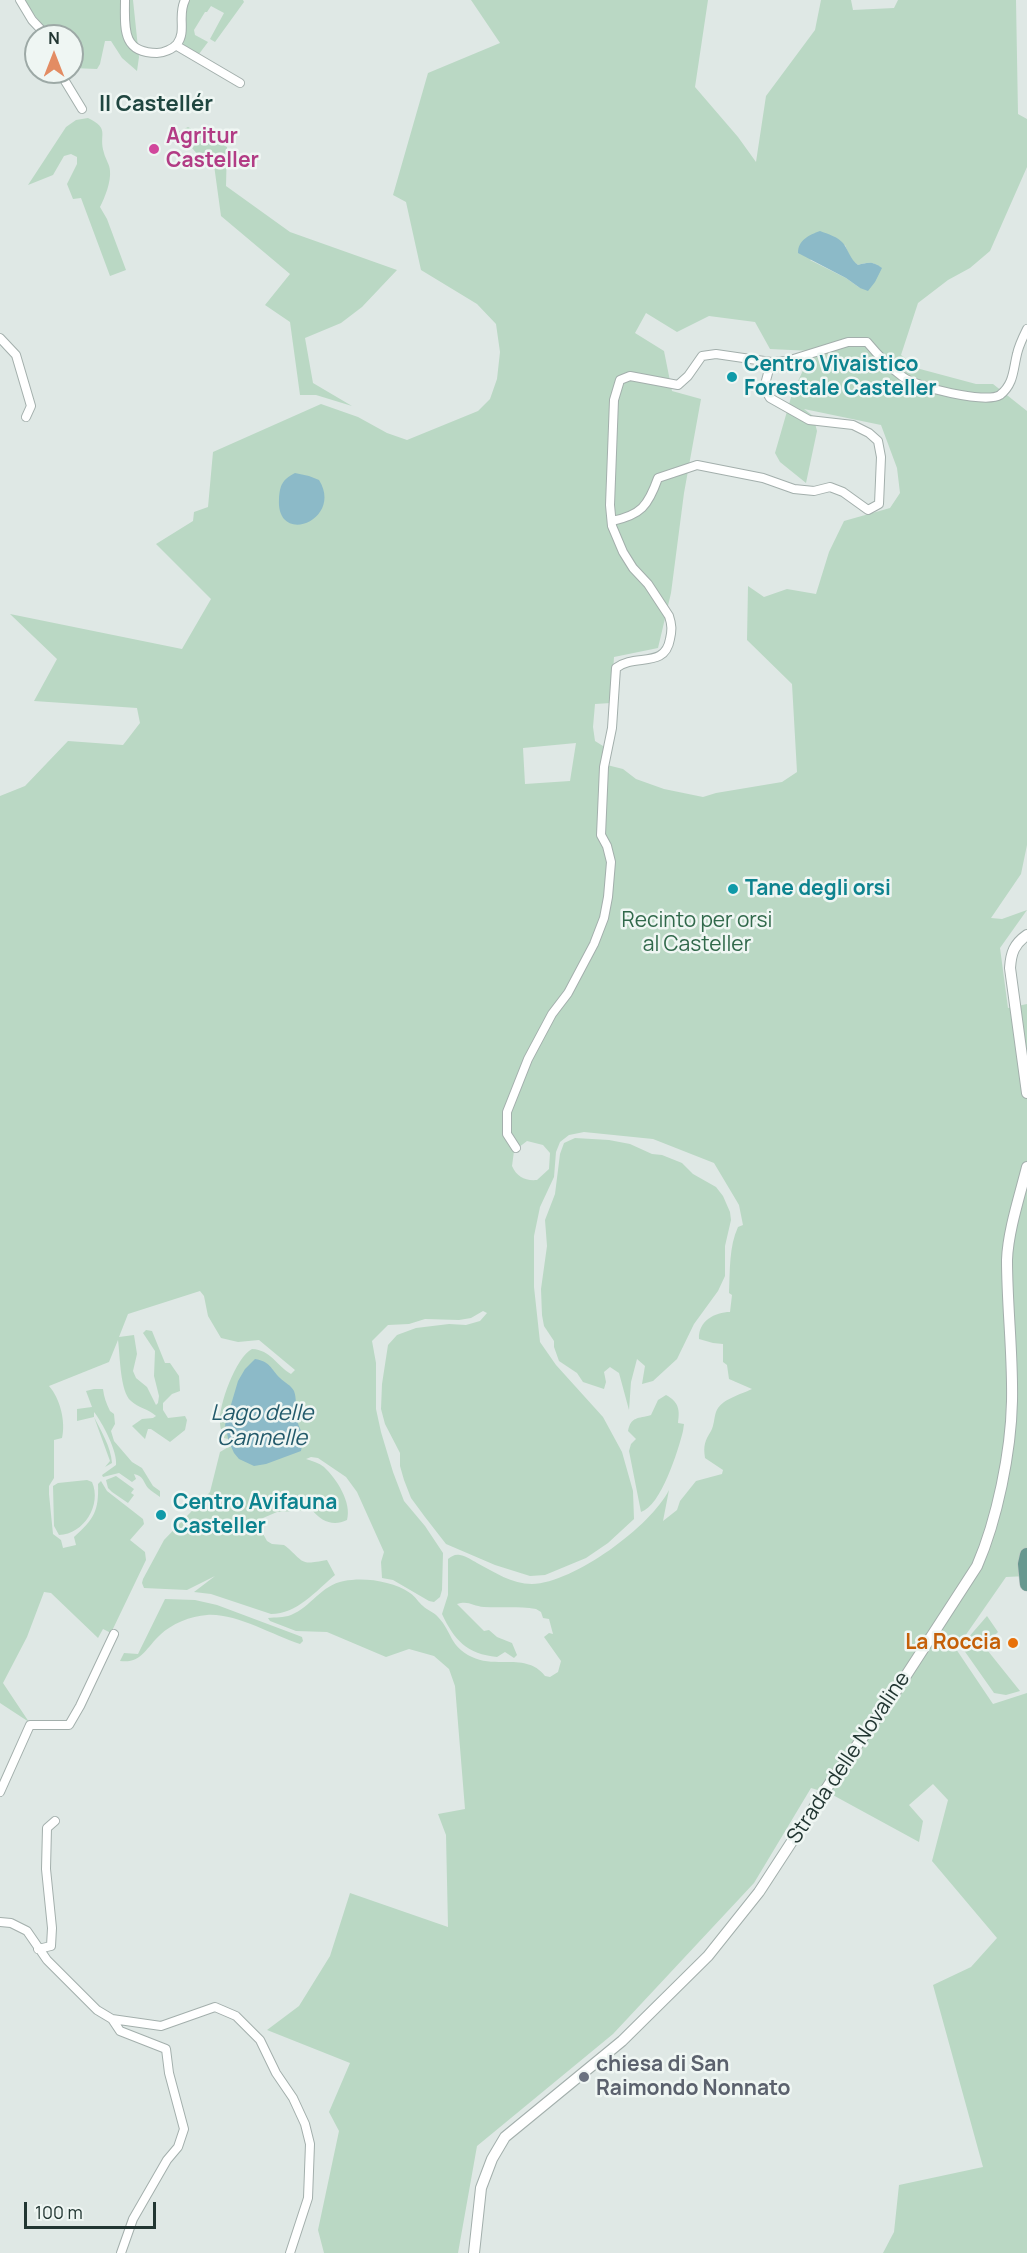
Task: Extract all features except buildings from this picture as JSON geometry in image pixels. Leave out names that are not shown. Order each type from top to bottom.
[{"type":"main road","points":[[1027,1555],[1025,1564],[1027,1584]]},
{"type":"street","points":[[20,0],[36,24]]},
{"type":"street","points":[[125,0],[125,34],[130,44],[145,53],[162,53],[177,46],[182,34],[181,9],[185,0]]},
{"type":"street","points":[[177,46],[240,83]]},
{"type":"street","points":[[67,84],[82,109]]},
{"type":"street","points":[[516,1148],[507,1134],[507,1112],[528,1059],[552,1014],[568,993],[594,944],[604,918],[611,862],[601,834],[604,767],[612,728],[616,668],[626,660],[658,657],[669,648],[672,627],[669,616],[623,552],[612,521],[610,504],[614,400],[620,380],[630,376],[678,386],[702,356],[716,354],[771,362],[787,361],[848,342],[867,342],[904,379],[968,397],[987,398],[998,396],[1012,382],[1017,352],[1027,329]]},
{"type":"street","points":[[0,338],[16,355],[31,406],[26,417]]},
{"type":"street","points":[[612,521],[629,518],[643,508],[652,495],[658,478],[697,465],[763,478],[794,489],[814,491],[830,487],[843,492],[868,510],[879,504],[881,457],[878,441],[854,425],[808,420],[770,398],[764,388],[771,362]]},
{"type":"street","points":[[1027,935],[1018,941],[1011,953],[1010,968],[1027,1093]]},
{"type":"street","name":"Strada delle Novaline","points":[[474,2253],[481,2188],[492,2159],[505,2137],[622,2040],[708,1956],[759,1892],[830,1783],[896,1691],[977,1566],[986,1544],[997,1501],[1012,1403],[1007,1259],[1027,1167]]},
{"type":"street","points":[[0,1792],[30,1725],[69,1725],[114,1634]]},
{"type":"street","points":[[38,1949],[51,1946],[52,1928],[46,1869],[47,1828],[55,1821]]},
{"type":"street","points":[[0,1922],[11,1923],[27,1931],[46,1960],[85,1998],[112,2019],[120,2031],[166,2049],[169,2073],[184,2129],[178,2147],[167,2160],[133,2219],[121,2253]]},
{"type":"street","points":[[112,2019],[161,2026],[215,2007],[236,2016],[260,2040],[276,2073],[293,2098],[305,2124],[310,2144],[308,2198],[290,2253]]},
{"type":"green space","points":[[22,0],[133,0],[139,57],[137,71],[122,58],[111,41],[105,41],[97,69],[84,68],[84,24],[42,24]]},
{"type":"green space","points":[[189,0],[243,0],[244,2],[215,42],[210,39],[224,13],[211,6],[205,12],[194,30],[195,35],[208,42],[199,54],[187,49],[183,43],[183,28]]},
{"type":"green space","name":"Recinto per orsi al Casteller","points":[[471,0],[708,0],[695,87],[738,137],[756,162],[766,96],[815,30],[821,0],[851,0],[853,10],[894,8],[898,0],[1016,0],[1018,114],[1027,119],[1027,167],[990,251],[970,268],[948,280],[918,303],[901,355],[920,369],[976,384],[993,384],[1027,411],[1027,845],[1021,874],[991,918],[1002,919],[1027,910],[1000,948],[1008,1008],[1027,1004],[1027,1576],[1006,1577],[956,1649],[993,1704],[1027,1693],[1027,2253],[883,2253],[894,2232],[899,2185],[983,2167],[933,1985],[971,1967],[997,1938],[932,1861],[948,1800],[933,1784],[909,1805],[923,1821],[919,1842],[831,1794],[811,1788],[754,1883],[613,2034],[477,2146],[458,2253],[324,2253],[318,2230],[339,2131],[329,2112],[350,2063],[267,2030],[299,2006],[330,1956],[350,1893],[448,1927],[446,1835],[438,1814],[465,1809],[455,1686],[449,1669],[434,1656],[409,1649],[386,1657],[327,1632],[296,1631],[270,1621],[268,1618],[291,1615],[336,1583],[352,1580],[378,1581],[403,1589],[412,1595],[438,1617],[455,1644],[472,1657],[491,1662],[529,1665],[550,1677],[558,1672],[561,1661],[544,1637],[549,1633],[553,1634],[549,1619],[543,1618],[541,1612],[536,1609],[457,1604],[484,1631],[489,1630],[497,1637],[512,1643],[517,1655],[514,1658],[505,1652],[497,1657],[477,1653],[457,1638],[442,1614],[448,1595],[448,1559],[455,1555],[469,1558],[517,1582],[532,1584],[549,1581],[569,1574],[610,1550],[646,1520],[669,1490],[663,1521],[677,1510],[680,1501],[696,1481],[722,1474],[723,1470],[705,1458],[704,1450],[716,1412],[726,1401],[752,1389],[729,1379],[727,1365],[723,1362],[723,1344],[699,1339],[701,1327],[708,1319],[730,1312],[731,1250],[738,1227],[743,1225],[739,1205],[714,1163],[653,1139],[584,1132],[569,1135],[560,1142],[556,1152],[554,1177],[540,1207],[534,1236],[534,1287],[540,1342],[556,1365],[603,1417],[622,1452],[633,1491],[634,1519],[608,1543],[586,1558],[545,1575],[530,1576],[495,1565],[446,1544],[411,1498],[400,1466],[400,1453],[385,1424],[381,1409],[388,1345],[397,1335],[416,1328],[449,1324],[466,1325],[480,1321],[487,1313],[483,1311],[471,1318],[459,1320],[425,1319],[409,1324],[388,1325],[372,1341],[376,1363],[376,1409],[393,1472],[404,1501],[425,1526],[443,1553],[442,1590],[440,1597],[434,1602],[393,1580],[382,1578],[381,1562],[384,1552],[357,1492],[346,1477],[318,1458],[311,1457],[306,1459],[324,1467],[338,1485],[347,1506],[347,1520],[337,1523],[328,1522],[312,1510],[277,1512],[256,1521],[267,1541],[284,1545],[302,1561],[327,1560],[335,1575],[306,1600],[289,1610],[271,1614],[211,1594],[194,1592],[215,1576],[187,1590],[144,1588],[143,1579],[164,1540],[210,1492],[220,1452],[230,1446],[246,1459],[228,1439],[224,1438],[220,1425],[225,1394],[240,1362],[252,1349],[259,1350],[269,1355],[291,1374],[295,1370],[259,1340],[238,1342],[221,1338],[208,1316],[204,1296],[200,1291],[128,1314],[119,1337],[134,1335],[137,1354],[133,1371],[136,1378],[147,1387],[156,1405],[159,1396],[154,1376],[155,1351],[143,1333],[146,1330],[152,1331],[165,1363],[170,1363],[179,1376],[180,1391],[172,1394],[163,1403],[163,1410],[168,1418],[185,1416],[187,1420],[185,1430],[170,1442],[151,1429],[148,1429],[145,1439],[132,1426],[142,1419],[156,1416],[131,1401],[127,1396],[118,1340],[109,1362],[49,1386],[59,1404],[63,1418],[62,1438],[54,1440],[54,1478],[49,1486],[53,1534],[61,1540],[63,1548],[76,1545],[74,1537],[94,1514],[98,1484],[101,1481],[107,1491],[143,1519],[144,1524],[130,1540],[145,1552],[146,1560],[111,1633],[103,1629],[98,1638],[51,1593],[44,1592],[27,1637],[3,1683],[29,1722],[0,1703],[0,796],[25,786],[68,741],[123,745],[140,723],[137,708],[34,701],[57,659],[10,614],[182,649],[211,599],[156,544],[193,521],[194,512],[208,507],[213,452],[321,404],[358,417],[387,433],[407,440],[478,411],[490,399],[497,379],[500,352],[496,324],[477,304],[421,270],[406,202],[393,195],[428,73],[500,43]],"holes":[[[845,245],[851,260],[858,265],[870,263],[881,268],[860,288],[846,278],[810,260]],[[646,313],[677,332],[709,316],[755,322],[770,349],[812,351],[792,394],[775,453],[780,462],[806,483],[817,431],[813,416],[804,409],[881,425],[897,468],[900,493],[890,508],[844,521],[829,552],[816,594],[787,589],[764,597],[748,586],[747,640],[792,684],[797,772],[782,782],[703,797],[664,789],[636,779],[623,769],[603,764],[603,746],[595,741],[593,727],[595,704],[611,703],[614,657],[658,648],[671,593],[684,493],[701,399],[672,391],[664,351],[635,333]],[[576,743],[570,781],[525,784],[523,748]],[[527,1141],[543,1145],[550,1153],[549,1169],[537,1180],[522,1177],[512,1166],[514,1151]]]},
{"type":"green space","points":[[88,118],[102,129],[103,146],[110,175],[100,207],[107,219],[126,270],[110,276],[81,198],[73,199],[67,184],[77,164],[77,157],[71,154],[64,156],[53,175],[28,185],[66,127],[76,120]]},
{"type":"green space","points":[[188,127],[227,147],[226,186],[290,232],[397,270],[362,307],[341,323],[305,338],[313,383],[352,406],[316,395],[300,395],[290,322],[265,305],[290,274],[221,216],[214,165],[199,156],[178,132]]},
{"type":"green space","points":[[575,1138],[630,1144],[652,1154],[662,1155],[682,1163],[693,1174],[716,1187],[730,1212],[731,1220],[725,1246],[725,1276],[718,1291],[694,1324],[677,1359],[653,1381],[642,1384],[645,1366],[637,1359],[631,1382],[629,1410],[619,1373],[610,1367],[604,1372],[606,1382],[604,1389],[583,1382],[577,1373],[559,1361],[554,1341],[544,1326],[541,1289],[547,1246],[545,1220],[555,1194],[560,1154],[564,1143]]},
{"type":"green space","points":[[103,1389],[107,1405],[114,1414],[115,1424],[111,1431],[114,1441],[132,1462],[142,1468],[153,1486],[160,1491],[160,1497],[137,1475],[134,1474],[136,1479],[132,1482],[119,1473],[103,1477],[102,1475],[116,1465],[115,1453],[109,1437],[94,1412],[94,1417],[77,1421],[77,1409],[92,1407],[86,1391]]},
{"type":"green space","points":[[666,1395],[674,1400],[678,1407],[678,1423],[684,1424],[683,1431],[673,1464],[662,1489],[648,1508],[641,1512],[629,1451],[636,1439],[628,1431],[629,1426],[633,1420],[651,1415],[658,1400]]},
{"type":"green space","points":[[94,1417],[110,1451],[112,1463],[105,1467],[110,1461]]},
{"type":"green space","points":[[116,1476],[134,1489],[131,1493],[134,1495],[128,1503],[108,1488],[106,1480]]},
{"type":"green space","points":[[87,1480],[92,1482],[95,1500],[89,1517],[76,1530],[59,1535],[54,1526],[53,1486],[58,1483]]},
{"type":"green space","points":[[165,1599],[195,1600],[217,1605],[302,1637],[303,1641],[300,1644],[230,1617],[207,1615],[175,1624],[160,1635],[138,1658],[120,1661],[124,1653],[138,1654]]},
{"type":"green space","points":[[987,1616],[998,1632],[984,1646],[1020,1691],[1006,1695],[994,1693],[961,1646]]},
{"type":"water","points":[[820,231],[841,241],[858,265],[870,263],[882,268],[868,291],[798,253],[802,241]]},
{"type":"water","points":[[295,473],[319,480],[324,494],[323,507],[317,516],[297,525],[288,522],[281,514],[279,499],[282,483]]},
{"type":"water","name":"Lago delle Cannelle","points":[[255,1359],[267,1364],[294,1391],[297,1421],[303,1439],[301,1451],[254,1466],[239,1459],[234,1453],[225,1425],[238,1381]]},
{"type":"place","name":"Agritur Casteller","points":[[154,149]]},
{"type":"place","name":"Centro Vivaistico Forestale Casteller","points":[[732,377]]},
{"type":"place","name":"Tane degli orsi","points":[[733,889]]},
{"type":"place","name":"Centro Avifauna Casteller","points":[[161,1515]]},
{"type":"place","name":"La Roccia","points":[[1013,1643]]},
{"type":"place","name":"chiesa di San Raimondo Nonnato","points":[[584,2077]]},
{"type":"district","name":"Il Castellér","points":[[156,105]]}]
